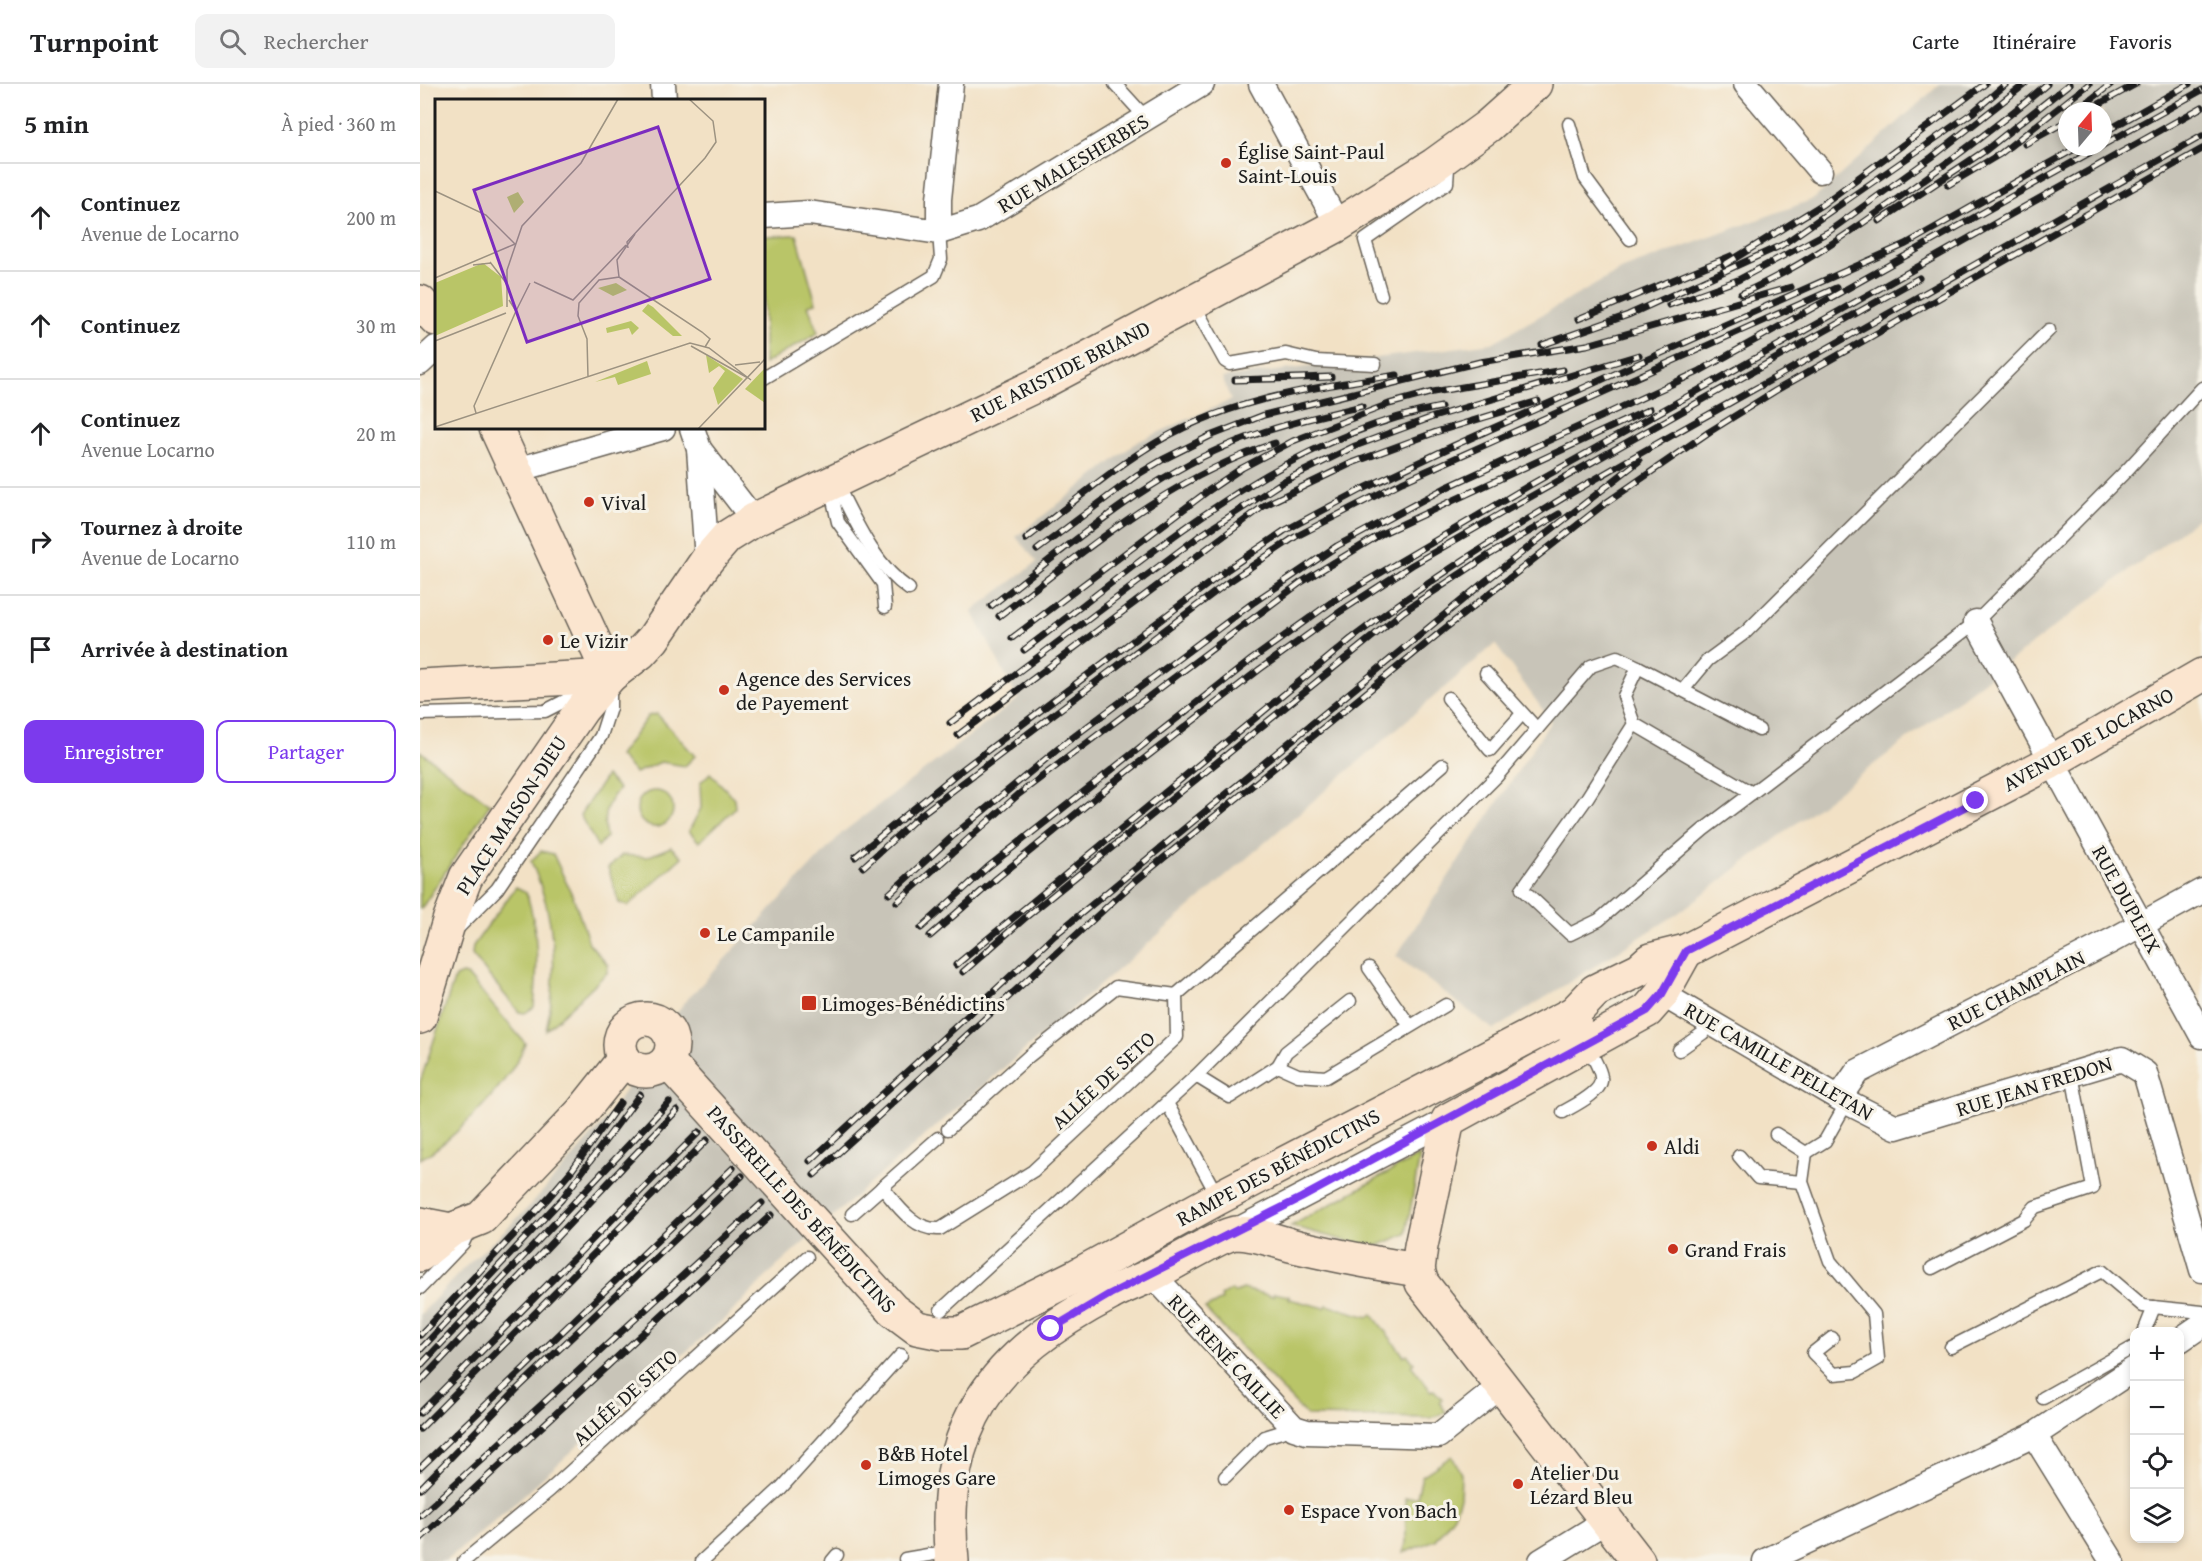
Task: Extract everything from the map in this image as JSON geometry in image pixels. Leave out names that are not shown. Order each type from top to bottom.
[{"type":"street","points":[[663,84],[664,99]]},
{"type":"street","points":[[765,216],[809,213],[939,232],[939,199],[951,84]]},
{"type":"street","name":"RUE MALESHERBES","points":[[939,232],[978,220],[1202,84]]},
{"type":"street","points":[[1261,84],[1352,232]]},
{"type":"street","points":[[1746,84],[1820,171]]},
{"type":"street","name":"RUE ARISTIDE BRIAND","points":[[610,676],[640,653],[653,639],[707,560],[727,537],[754,520],[1039,384],[1193,302],[1352,232],[1443,158],[1538,89]]},
{"type":"street","points":[[420,302],[435,318]]},
{"type":"street","points":[[420,363],[435,349]]},
{"type":"street","points":[[420,686],[610,676],[496,429]]},
{"type":"street","points":[[517,470],[660,429]]},
{"type":"street","points":[[695,438],[754,520]]},
{"type":"street","points":[[695,438],[707,560]]},
{"type":"street","name":"RUE DUPLEIX","points":[[1976,622],[2202,1036]]},
{"type":"street","name":"AVENUE DE LOCARNO","points":[[1640,969],[1650,960],[1686,951],[2051,762],[2202,675]]},
{"type":"street","name":"PLACE MAISON-DIEU","points":[[422,988],[444,941],[457,896],[466,878],[560,738],[610,676]]},
{"type":"street","name":"RUE CHAMPLAIN","points":[[1843,1100],[1857,1072],[2202,891]]},
{"type":"street","points":[[951,1556],[949,1512],[954,1467],[971,1421],[994,1380],[1013,1358],[1051,1329],[1110,1294],[1153,1275],[1448,1120],[1647,1011],[1662,994],[1686,951]]},
{"type":"street","points":[[1640,969],[1662,994]]},
{"type":"street","name":"RAMPE DES BÉNÉDICTINS","points":[[984,1323],[1218,1198],[1574,1013],[1595,991],[1640,969]]},
{"type":"street","name":"RUE CAMILLE PELLETAN","points":[[1662,994],[1843,1100],[1896,1128]]},
{"type":"street","points":[[1574,1013],[1574,1034],[1588,1044]]},
{"type":"street","points":[[650,1019],[657,1021],[669,1032],[672,1047],[667,1061],[653,1070],[637,1069],[624,1059],[620,1047],[623,1033],[634,1021],[650,1019]]},
{"type":"street","points":[[420,1253],[441,1226],[498,1203],[573,1122],[624,1059]]},
{"type":"street","name":"RUE JEAN FREDON","points":[[1896,1128],[2122,1059],[2145,1073],[2202,1269]]},
{"type":"street","name":"PASSERELLE DES BÉNÉDICTINS","points":[[667,1061],[870,1286],[904,1319],[917,1328],[952,1334],[962,1333],[984,1323]]},
{"type":"street","points":[[1448,1120],[1421,1246],[1418,1270],[1422,1283],[1638,1561]]},
{"type":"street","points":[[1234,1232],[1335,1256],[1418,1270]]},
{"type":"street","name":"RUE RENÉ CAILLIE","points":[[1153,1275],[1294,1428],[1307,1432],[1438,1436],[1502,1385]]},
{"type":"street","points":[[2184,1337],[2202,1325]]},
{"type":"street","points":[[1765,1561],[2034,1436],[2130,1373]]},
{"type":"street","points":[[2034,1436],[2112,1561]]},
{"type":"street","points":[[1541,1561],[1606,1521]]},
{"type":"lane","points":[[1115,84],[1147,119]]},
{"type":"lane","points":[[1569,124],[1585,178],[1630,239]]},
{"type":"lane","points":[[765,377],[934,276],[941,259],[939,232]]},
{"type":"lane","points":[[1352,232],[1381,295]]},
{"type":"lane","points":[[1193,302],[1225,361],[1230,364],[1286,354],[1316,361],[1375,364]]},
{"type":"lane","points":[[1683,690],[1708,660],[1746,632],[2049,330]]},
{"type":"lane","points":[[1634,724],[1587,798],[1522,889],[1570,934],[1599,920],[1703,830],[1976,622],[2127,470],[2202,388]]},
{"type":"lane","points":[[833,484],[878,557],[896,581],[909,589]]},
{"type":"lane","points":[[833,484],[838,522],[883,584],[885,607]]},
{"type":"lane","points":[[941,1310],[1196,1076],[1496,777],[1591,666],[1617,657],[1759,730]]},
{"type":"lane","points":[[1638,667],[1624,696],[1634,724],[1752,793]]},
{"type":"lane","points":[[1486,673],[1521,715],[1537,729]]},
{"type":"lane","points":[[420,714],[545,711],[610,676]]},
{"type":"lane","points":[[1448,698],[1490,750],[1521,715]]},
{"type":"lane","points":[[948,1129],[1029,1056],[1116,987],[1176,995],[1443,765]]},
{"type":"lane","points":[[1369,968],[1410,1026]]},
{"type":"lane","name":"ALLÉE DE SETO","points":[[882,1187],[914,1221],[923,1227],[940,1229],[1033,1171],[1177,1037],[1176,995]]},
{"type":"lane","points":[[1196,1076],[1230,1097],[1278,1066],[1286,1052],[1350,1001]]},
{"type":"lane","points":[[1278,1066],[1298,1076],[1326,1077],[1446,1005]]},
{"type":"lane","points":[[1679,1050],[1703,1034],[1711,1022]]},
{"type":"lane","points":[[1563,1112],[1596,1090],[1601,1083],[1601,1077],[1588,1044]]},
{"type":"lane","points":[[1932,1268],[2024,1220],[2035,1207],[2093,1188],[2072,1074]]},
{"type":"lane","points":[[1832,1338],[1813,1353],[1834,1374],[1855,1372],[1878,1359],[1874,1314],[1830,1261],[1802,1182],[1806,1153],[1825,1141],[1843,1100]]},
{"type":"lane","points":[[1167,1103],[1218,1198]]},
{"type":"lane","points":[[1776,1134],[1806,1153]]},
{"type":"lane","points":[[852,1214],[938,1138]]},
{"type":"lane","points":[[1739,1156],[1758,1178],[1802,1182]]},
{"type":"lane","points":[[420,1288],[463,1243],[441,1226]]},
{"type":"lane","name":"ALLÉE DE SETO","points":[[464,1561],[559,1482],[807,1257]]},
{"type":"lane","points":[[1951,1347],[2102,1271],[2143,1306],[2202,1312]]},
{"type":"lane","points":[[2146,1327],[2154,1307]]},
{"type":"lane","points":[[2043,1398],[2130,1349]]},
{"type":"lane","points":[[702,1561],[781,1488],[901,1355]]},
{"type":"lane","points":[[1225,1478],[1265,1437],[1294,1428]]},
{"type":"lane","points":[[905,1559],[951,1556]]},
{"type":"shaded area","points":[[1940,84],[2202,84],[2202,515],[1677,914],[1494,1030],[1396,956],[1551,721],[1495,644],[867,1186],[773,1270],[730,1314],[610,1417],[506,1511],[445,1561],[420,1561],[420,1315],[463,1269],[524,1212],[568,1163],[606,1119],[683,1004],[843,832],[1018,699],[972,611],[1037,562],[1016,537],[1137,442],[1231,400],[1222,378],[1492,343],[1623,269],[1814,199]]},
{"type":"green space","points":[[797,235],[816,303],[808,305],[818,333],[765,363],[765,236]]},
{"type":"green space","points":[[657,714],[695,756],[685,766],[661,762],[635,773],[619,756],[648,716]]},
{"type":"green space","points":[[420,751],[490,804],[421,909],[420,909]]},
{"type":"green space","points":[[710,773],[734,798],[735,808],[699,842],[689,831],[701,808],[700,783]]},
{"type":"green space","points":[[606,776],[619,789],[610,800],[604,823],[606,837],[598,847],[580,815]]},
{"type":"green space","points":[[655,791],[668,796],[673,809],[668,822],[655,827],[642,822],[637,809],[642,796]]},
{"type":"green space","points":[[671,847],[682,857],[628,906],[619,903],[608,868],[622,855],[647,857]]},
{"type":"green space","points":[[541,851],[553,854],[574,899],[589,943],[608,965],[607,973],[546,1030],[553,987],[553,944],[546,903],[531,861]]},
{"type":"green space","points":[[516,887],[526,892],[533,921],[536,949],[534,1007],[525,1013],[519,1012],[472,955],[473,946]]},
{"type":"green space","points":[[462,974],[467,975],[525,1043],[509,1073],[481,1108],[448,1139],[420,1159],[420,1082],[455,977]]},
{"type":"green space","points":[[1420,1155],[1406,1234],[1372,1248],[1291,1226]]},
{"type":"green space","points":[[1242,1289],[1273,1296],[1274,1293],[1289,1296],[1289,1299],[1325,1308],[1327,1305],[1368,1317],[1372,1314],[1404,1356],[1407,1354],[1414,1363],[1411,1365],[1431,1391],[1434,1390],[1442,1399],[1439,1402],[1446,1412],[1431,1418],[1307,1416],[1205,1309],[1222,1300],[1221,1296],[1232,1290],[1234,1293]]},
{"type":"green space","points":[[1452,1456],[1461,1474],[1460,1498],[1454,1515],[1435,1540],[1403,1553],[1406,1543],[1405,1498],[1417,1497],[1422,1476]]},
{"type":"railway","points":[[1724,265],[1823,204],[1985,84]]},
{"type":"railway","points":[[1542,345],[1628,315],[1782,245],[1972,113],[2006,84]]},
{"type":"railway","points":[[1669,305],[1738,280],[1828,232],[1932,157],[2025,84]]},
{"type":"railway","points":[[1741,294],[1808,259],[1850,232],[1964,150],[2047,84]]},
{"type":"railway","points":[[1879,221],[1986,150],[2069,84]]},
{"type":"railway","points":[[1948,185],[2000,154],[2089,84]]},
{"type":"railway","points":[[2088,102],[2111,84]]},
{"type":"railway","points":[[2103,102],[2136,84]]},
{"type":"railway","points":[[2112,128],[2189,84]]},
{"type":"railway","points":[[2112,140],[2202,90]]},
{"type":"railway","points":[[921,928],[988,867],[1251,660],[1336,599],[1530,485],[2202,107]]},
{"type":"railway","points":[[2025,144],[2058,126]]},
{"type":"railway","points":[[956,965],[1351,639],[1456,565],[1564,497],[2202,136]]},
{"type":"railway","points":[[814,1175],[1133,883],[1443,630],[1603,505],[1709,432],[1775,391],[2202,149]]},
{"type":"railway","points":[[855,857],[955,775],[1228,569],[1284,531],[1361,490],[1453,446],[1906,244],[2062,156]]},
{"type":"railway","points":[[889,894],[954,835],[1064,744],[1254,602],[1337,546],[1445,488],[1698,372],[2084,156]]},
{"type":"railway","points":[[1578,319],[1731,256]]},
{"type":"railway","points":[[930,936],[1127,772],[1260,669],[1341,611],[1412,565],[1507,510],[1919,278]]},
{"type":"railway","points":[[1037,550],[1137,475],[1162,460],[1210,436],[1264,415],[1480,362],[1587,345],[1791,287]]},
{"type":"railway","points":[[863,867],[919,816],[1227,583],[1295,537],[1402,482],[1836,288]]},
{"type":"railway","points":[[950,723],[1198,537],[1284,481],[1355,446],[1430,418],[1639,355]]},
{"type":"railway","points":[[1012,638],[1208,491],[1242,468],[1293,441],[1389,404],[1433,392],[1563,370]]},
{"type":"railway","points":[[1026,539],[1129,460],[1173,433],[1203,419],[1299,391],[1397,375]]},
{"type":"railway","points":[[1235,380],[1331,377]]},
{"type":"railway","points":[[958,735],[1265,505],[1352,463],[1436,432],[1538,401]]},
{"type":"railway","points":[[991,606],[1104,518],[1194,461],[1259,433],[1362,406]]},
{"type":"railway","points":[[1024,650],[1169,539],[1272,472],[1326,444],[1382,422],[1441,407]]},
{"type":"railway","points":[[897,902],[1019,794],[1300,583],[1381,534],[1650,409]]},
{"type":"railway","points":[[999,616],[1097,541],[1164,496],[1236,458],[1275,443]]},
{"type":"railway","points":[[810,1161],[1055,935],[1483,583],[1639,461]]},
{"type":"railway","points":[[963,972],[1026,917],[1404,611],[1489,555],[1559,514]]},
{"type":"railway","points":[[420,1350],[562,1199],[640,1094]]},
{"type":"railway","points":[[420,1366],[669,1102]]},
{"type":"railway","points":[[420,1335],[549,1197],[572,1170],[620,1103]]},
{"type":"railway","points":[[420,1382],[677,1110]]},
{"type":"railway","points":[[420,1413],[699,1132]]},
{"type":"railway","points":[[420,1429],[707,1140]]},
{"type":"railway","points":[[420,1468],[733,1168]]},
{"type":"railway","points":[[420,1489],[516,1390],[742,1176]]},
{"type":"railway","points":[[420,1516],[762,1203]]},
{"type":"railway","points":[[420,1539],[771,1215]]},
{"type":"place","name":"Église Saint-Paul Saint-Louis","points":[[1226,163]]},
{"type":"place","name":"Vival","points":[[589,502]]},
{"type":"place","name":"Le Vizir","points":[[548,640]]},
{"type":"place","name":"Agence des Services de Payement","points":[[724,690]]},
{"type":"place","name":"Le Campanile","points":[[705,933]]},
{"type":"place","name":"Limoges-Bénédictins","points":[[809,1003]]},
{"type":"place","name":"Aldi","points":[[1652,1146]]},
{"type":"place","name":"Grand Frais","points":[[1673,1249]]},
{"type":"place","name":"B&B Hotel Limoges Gare","points":[[866,1465]]},
{"type":"place","name":"Atelier Du Lézard Bleu","points":[[1518,1484]]},
{"type":"place","name":"Espace Yvon Bach","points":[[1289,1510]]},
{"type":"route","points":[[1051,1329],[1110,1294],[1153,1275],[1301,1198],[1647,1011],[1662,994],[1686,951],[1976,801]]}]
